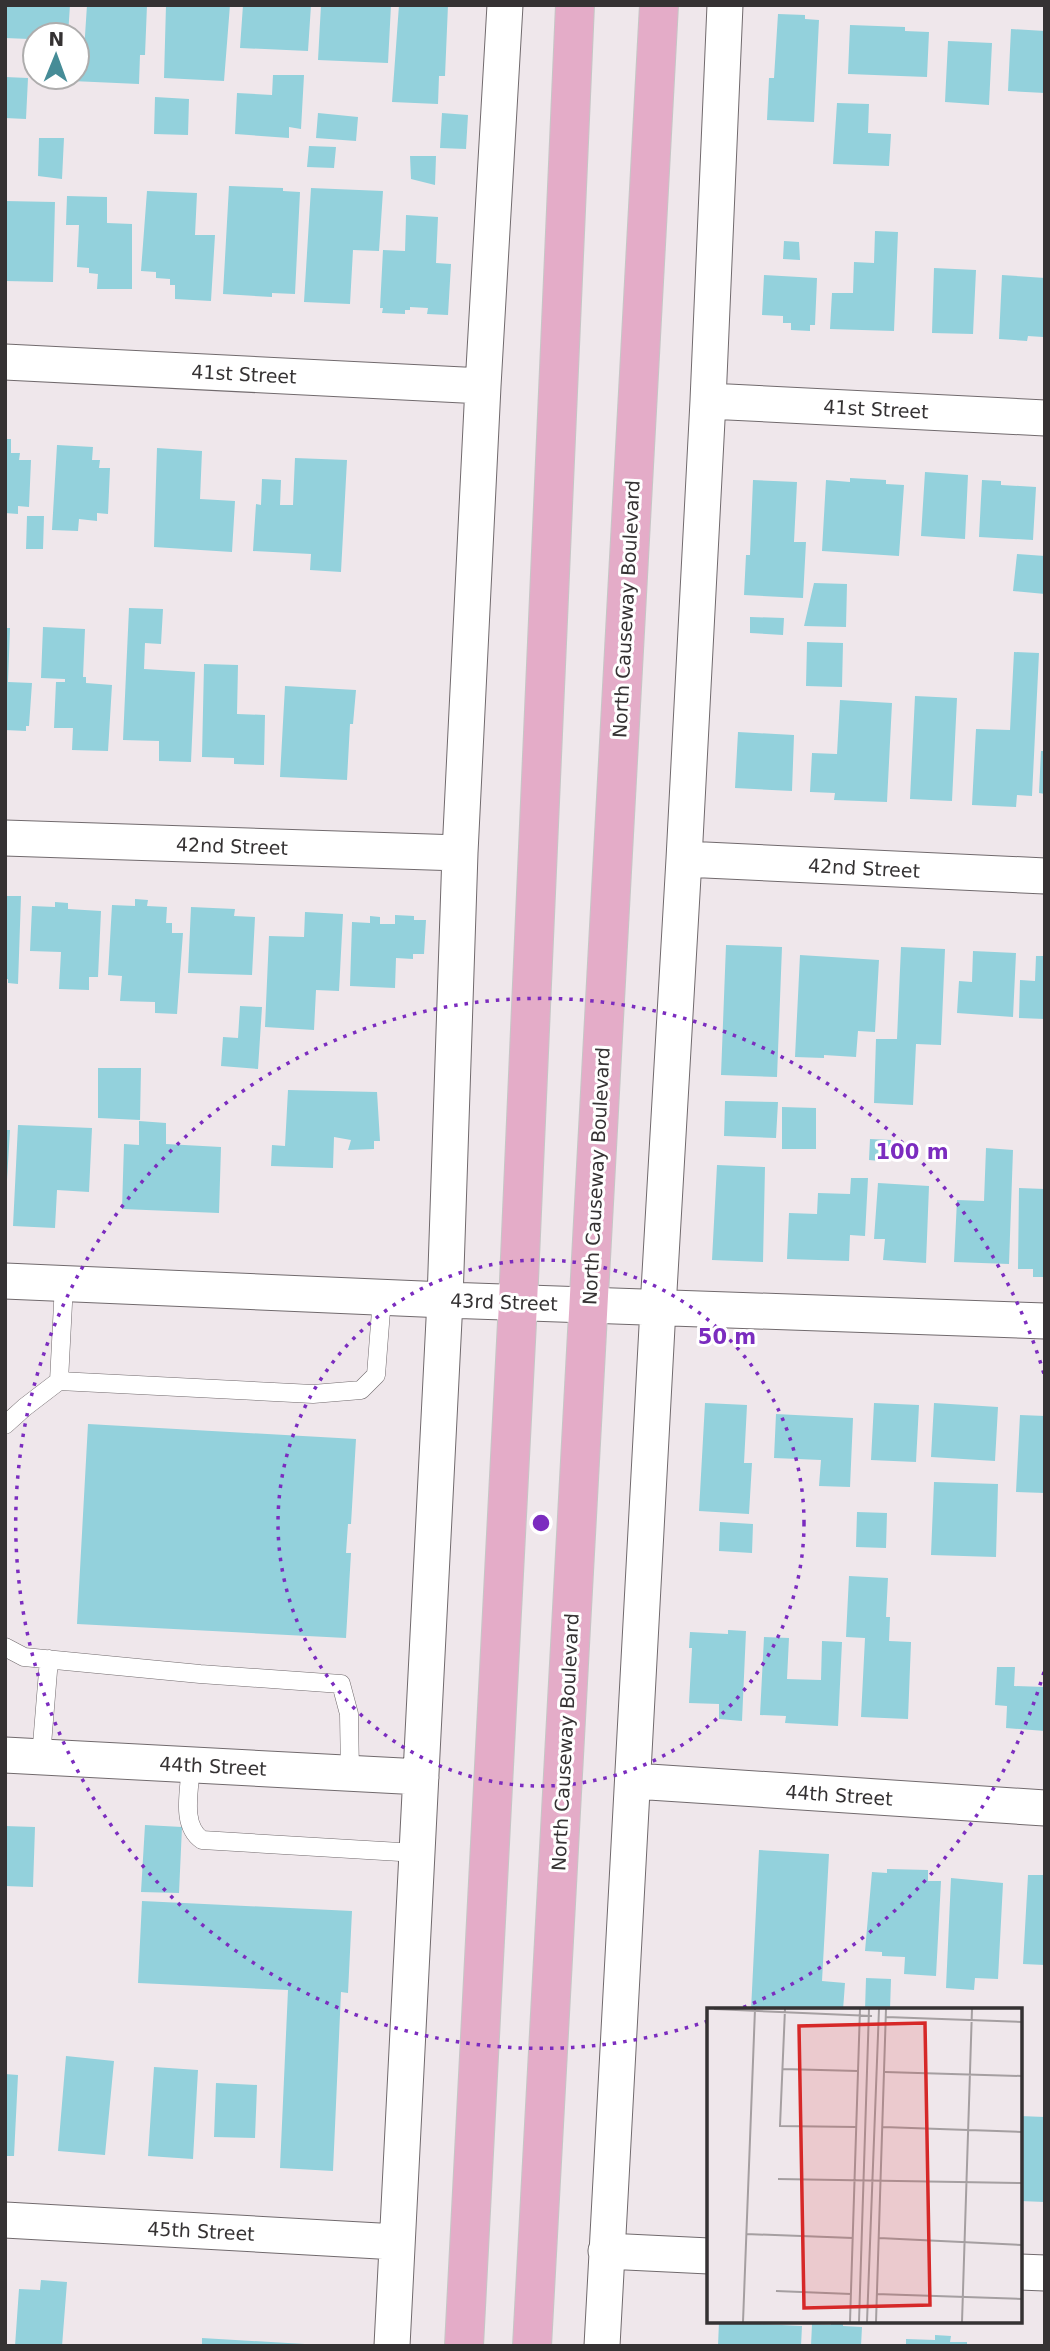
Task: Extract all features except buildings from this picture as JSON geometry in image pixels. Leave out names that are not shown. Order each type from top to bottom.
[{"type":"highway","points":[[464,2346],[518,1303],[575,5]]},
{"type":"highway","name":"North Causeway Boulevard","points":[[532,2346],[659,5]]},
{"type":"street","points":[[392,2346],[445,1300],[460,853],[482,386],[505,5]]},
{"type":"street","points":[[602,2346],[684,859],[725,5]]},
{"type":"street","name":"41st Street","points":[[5,362],[482,386]]},
{"type":"street","name":"41st Street","points":[[708,401],[1045,418]]},
{"type":"street","name":"42nd Street","points":[[5,838],[460,853]]},
{"type":"street","name":"42nd Street","points":[[684,859],[1045,876]]},
{"type":"street","name":"43rd Street","points":[[5,1281],[382,1298],[1045,1321]]},
{"type":"street","name":"44th Street","points":[[5,1755],[421,1777]]},
{"type":"street","name":"44th Street","points":[[634,1781],[1045,1808]]},
{"type":"street","name":"45th Street","points":[[5,2220],[397,2242]]},
{"type":"street","points":[[606,2250],[707,2256]]},
{"type":"street","points":[[1022,2272],[1045,2273]]},
{"type":"lane","points":[[60,1381],[64,1284]]},
{"type":"lane","points":[[5,1425],[24,1407],[60,1381],[313,1394],[360,1390],[376,1375],[382,1298]]},
{"type":"lane","points":[[5,1647],[24,1657],[341,1684],[349,1714],[350,1774]]},
{"type":"lane","points":[[41,1757],[48,1659]]},
{"type":"lane","points":[[191,1765],[189,1826],[202,1840],[417,1853]]}]
